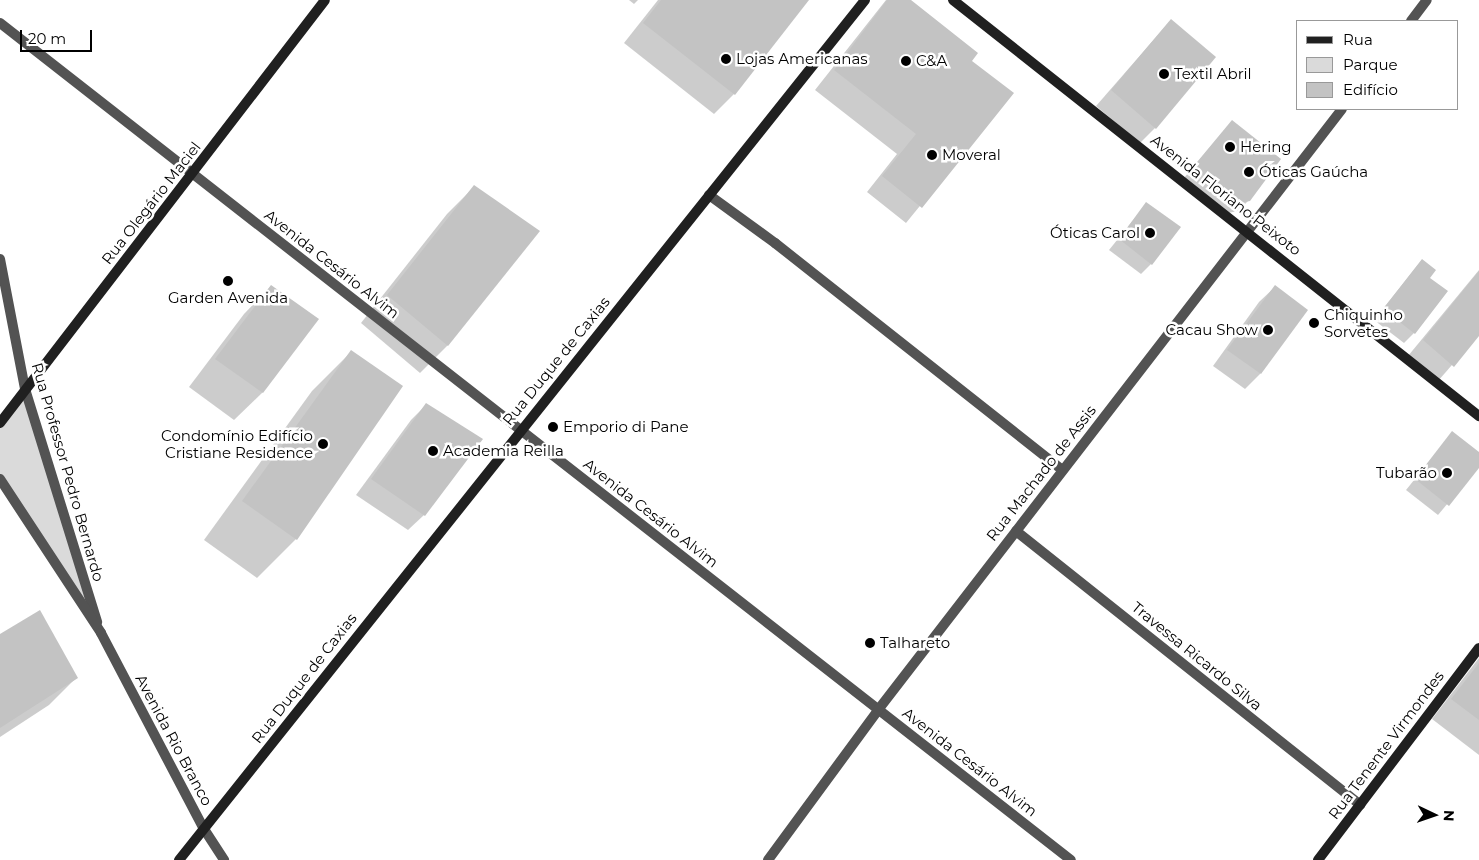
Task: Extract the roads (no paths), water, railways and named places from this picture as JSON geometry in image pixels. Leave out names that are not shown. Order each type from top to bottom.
[{"type":"main road","name":"Rua Olegário Maciel","points":[[0,423],[325,0]]},
{"type":"main road","name":"Rua Duque de Caxias","points":[[179,860],[520,429],[865,0]]},
{"type":"main road","name":"Avenida Floriano Peixoto","points":[[953,0],[1247,230],[1479,416]]},
{"type":"main road","name":"Rua Tenente Virmondes","points":[[1318,860],[1479,648]]},
{"type":"street","points":[[1412,20],[1427,0]]},
{"type":"street","name":"Avenida Cesário Alvim","points":[[0,23],[1070,860]]},
{"type":"street","name":"Rua Machado de Assis","points":[[768,860],[878,710],[1341,110]]},
{"type":"street","points":[[709,195],[776,243],[1062,470]]},
{"type":"street","name":"Rua Professor Pedro Bernardo","points":[[0,259],[25,389],[101,633]]},
{"type":"street","points":[[0,479],[101,633]]},
{"type":"street","name":"Travessa Ricardo Silva","points":[[1016,530],[1360,805]]},
{"type":"street","name":"Avenida Rio Branco","points":[[101,633],[204,829],[224,860]]},
{"type":"place","name":"Lojas Americanas","points":[[726,59]]},
{"type":"place","name":"C&A","points":[[906,61]]},
{"type":"place","name":"Textil Abril","points":[[1164,74]]},
{"type":"place","name":"Hering","points":[[1230,147]]},
{"type":"place","name":"Moveral","points":[[932,155]]},
{"type":"place","name":"Óticas Gaúcha","points":[[1249,172]]},
{"type":"place","name":"Óticas Carol","points":[[1150,233]]},
{"type":"place","name":"Garden Avenida","points":[[228,281]]},
{"type":"place","name":"Chiquinho Sorvetes","points":[[1314,323]]},
{"type":"place","name":"Cacau Show","points":[[1268,330]]},
{"type":"place","name":"Emporio di Pane","points":[[553,427]]},
{"type":"place","name":"Condomínio Edifício Cristiane Residence","points":[[323,444]]},
{"type":"place","name":"Academia Reilla","points":[[433,451]]},
{"type":"place","name":"Tubarão","points":[[1447,473]]},
{"type":"place","name":"Talhareto","points":[[870,643]]}]
